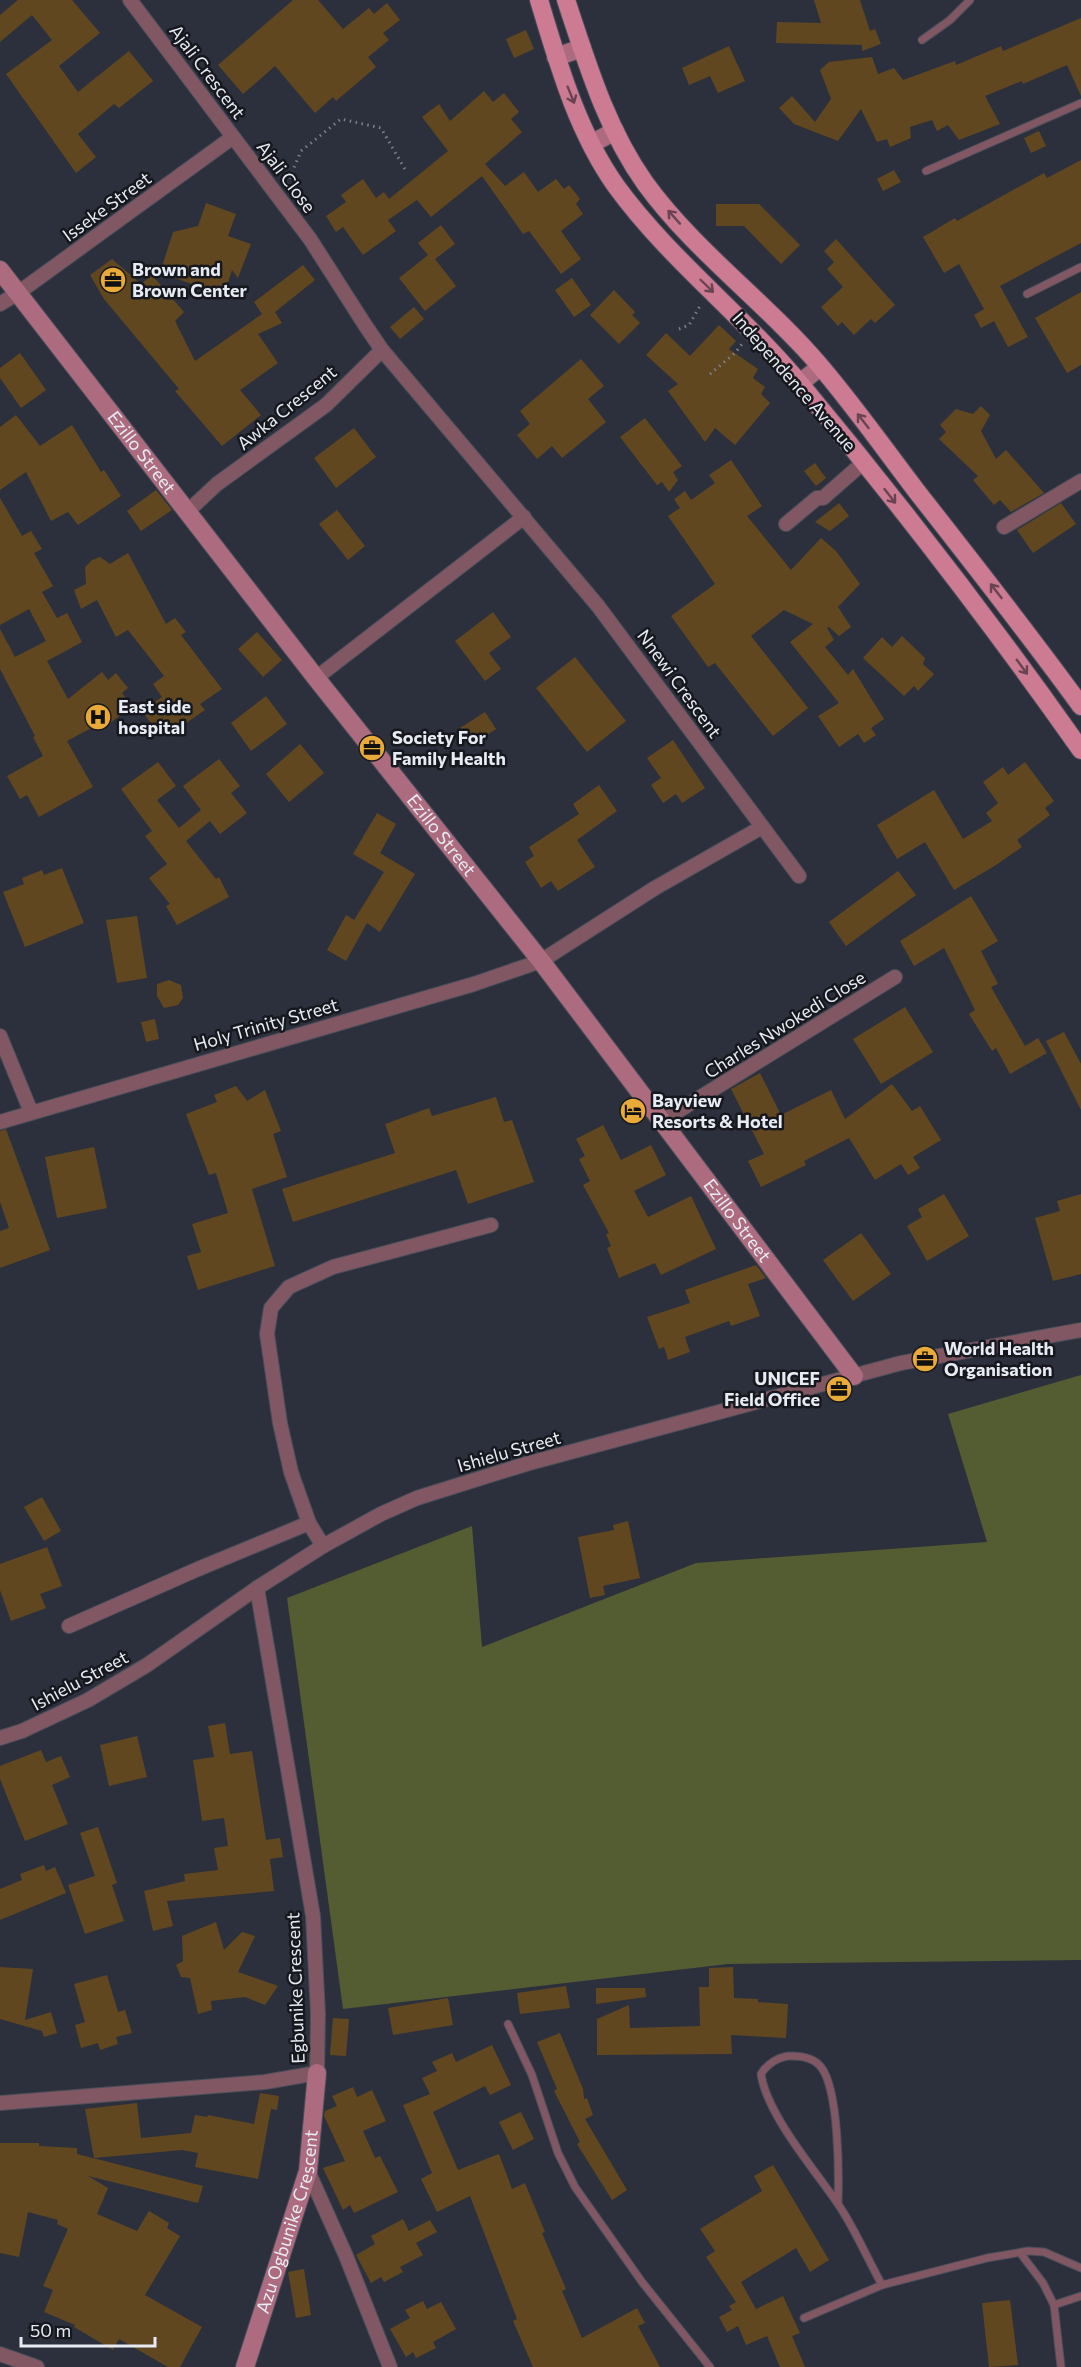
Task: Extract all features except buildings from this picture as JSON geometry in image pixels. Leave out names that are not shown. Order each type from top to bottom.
[{"type":"main road","name":"Independence Avenue","points":[[539,0],[556,57],[591,144],[615,183],[640,216],[676,255],[752,330],[800,383],[1000,637],[1081,750]]},
{"type":"main road","name":"Independence Avenue","points":[[566,0],[593,83],[615,131],[646,183],[694,240],[763,305],[820,367],[1021,623],[1081,706]]},
{"type":"street","name":"Ajali Crescent","points":[[130,0],[233,137]]},
{"type":"street","points":[[556,57],[582,48]]},
{"type":"street","points":[[591,144],[615,131]]},
{"type":"street","name":"Ajali Close","points":[[233,137],[310,239],[364,326],[382,350]]},
{"type":"street","name":"Isseke Street","points":[[0,304],[233,137]]},
{"type":"street","points":[[676,255],[694,240]]},
{"type":"street","name":"Ezillo Street","points":[[0,270],[316,678],[541,962],[854,1376]]},
{"type":"street","name":"Awka Crescent","points":[[188,511],[217,484],[326,405],[382,350]]},
{"type":"street","name":"Nnewi Crescent","points":[[382,350],[598,606],[799,876]]},
{"type":"street","points":[[800,383],[820,367]]},
{"type":"street","points":[[786,524],[817,498],[823,498],[837,488],[864,462]]},
{"type":"street","points":[[1004,527],[1081,481]]},
{"type":"street","points":[[316,678],[524,517]]},
{"type":"street","points":[[1000,637],[1021,623]]},
{"type":"street","name":"Holy Trinity Street","points":[[0,1122],[474,984],[541,962],[656,888],[762,827]]},
{"type":"street","name":"Charles Nwokedi Close","points":[[662,1121],[895,977]]},
{"type":"street","points":[[0,1036],[31,1112]]},
{"type":"street","points":[[323,1545],[309,1523],[291,1472],[280,1423],[267,1334],[271,1308],[289,1287],[333,1267],[491,1225]]},
{"type":"street","name":"Ishielu Street","points":[[0,1738],[22,1731],[88,1700],[147,1665],[323,1545],[417,1498],[697,1416],[901,1363],[1081,1330]]},
{"type":"street","points":[[69,1626],[309,1523]]},
{"type":"street","name":"Egbunike Crescent","points":[[0,2103],[265,2082],[317,2073],[318,2014],[313,1916],[257,1588]]},
{"type":"street","name":"Azu Ogbunike Crescent","points":[[245,2367],[308,2171],[317,2073]]},
{"type":"street","points":[[308,2171],[346,2256],[390,2367]]},
{"type":"street","points":[[0,2354],[37,2367]]},
{"type":"lane","points":[[922,40],[950,20],[970,0]]},
{"type":"lane","points":[[926,171],[1081,103]]},
{"type":"lane","points":[[1027,294],[1081,267]]},
{"type":"lane","points":[[508,2024],[532,2075],[558,2153],[575,2187],[642,2282],[710,2367]]},
{"type":"lane","points":[[838,2204],[839,2172],[835,2120],[828,2082],[821,2067],[804,2057],[789,2056],[776,2060],[765,2067],[761,2074],[766,2094],[811,2168],[838,2204],[882,2285]]},
{"type":"lane","points":[[804,2318],[882,2285],[987,2258],[1021,2254],[1033,2250],[1044,2252],[1081,2268]]},
{"type":"lane","points":[[1021,2254],[1042,2283],[1054,2305],[1061,2367]]},
{"type":"lane","points":[[1054,2305],[1081,2296]]},
{"type":"path","points":[[281,200],[301,151],[341,119],[381,128],[406,171]]},
{"type":"path","points":[[679,329],[689,325],[702,300],[712,291]]},
{"type":"path","points":[[710,374],[735,353],[752,330]]},
{"type":"green space","points":[[1081,1375],[1081,1960],[728,1964],[343,2009],[287,1598],[472,1526],[482,1647],[696,1563],[987,1542],[948,1414]]},
{"type":"place","name":"Brown and Brown Center","points":[[113,280]]},
{"type":"place","name":"East side hospital","points":[[98,717]]},
{"type":"place","name":"Society For Family Health","points":[[372,748]]},
{"type":"place","name":"Bayview Resorts & Hotel","points":[[633,1111]]},
{"type":"place","name":"World Health Organisation","points":[[925,1359]]},
{"type":"place","name":"UNICEF Field Office","points":[[839,1389]]}]
